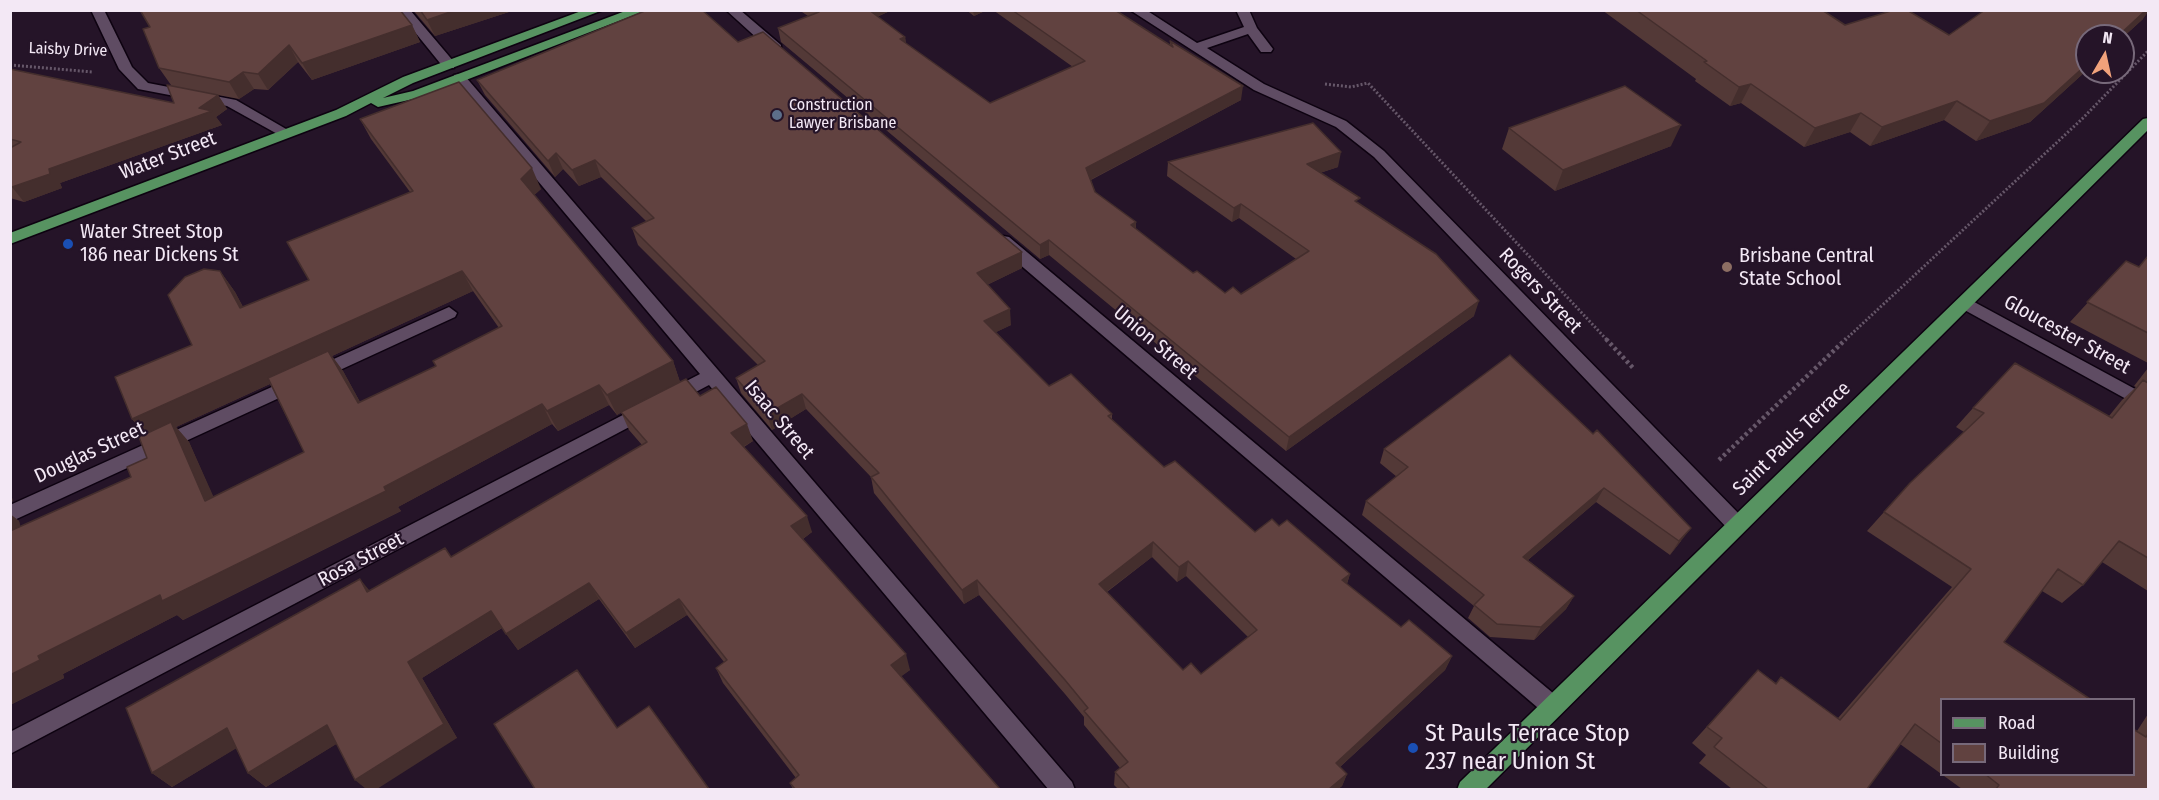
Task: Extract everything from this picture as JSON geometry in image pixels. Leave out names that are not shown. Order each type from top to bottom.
[{"type":"main road","name":"Water Street","points":[[10,239],[341,113],[417,94],[454,72],[597,10]]},
{"type":"main road","name":"Water Street","points":[[454,72],[640,10]]},
{"type":"main road","name":"Saint Pauls Terrace","points":[[1468,789],[2148,122]]},
{"type":"street","points":[[97,10],[126,69]]},
{"type":"street","name":"Isaac Street","points":[[403,10],[1064,789]]},
{"type":"street","points":[[732,10],[786,57]]},
{"type":"street","name":"Rogers Street","points":[[1136,10],[1258,87],[1341,124],[1379,154],[1736,524]]},
{"type":"street","points":[[1242,10],[1251,29],[1266,49]]},
{"type":"street","points":[[1195,48],[1251,29]]},
{"type":"street","name":"Laisby Drive","points":[[126,69],[143,86],[231,103],[286,133]]},
{"type":"street","name":"Union Street","points":[[986,227],[1552,706]]},
{"type":"street","name":"Gloucester Street","points":[[1965,303],[2148,404]]},
{"type":"street","name":"Douglas Street","points":[[10,514],[449,313]]},
{"type":"street","name":"Rosa Street","points":[[10,744],[712,375]]},
{"type":"path","points":[[1711,451],[1719,460],[1989,203],[2082,120],[2148,51]]},
{"type":"path","name":"Laisby Drive","points":[[10,65],[81,71],[126,69]]},
{"type":"path","points":[[1315,82],[1351,87],[1368,83],[1638,372]]},
{"type":"building","points":[[140,10],[400,10],[412,25],[302,63],[289,45],[258,74],[243,72],[229,82],[159,68],[143,29],[150,27]]},
{"type":"building","points":[[420,10],[456,10],[427,20]]},
{"type":"building","points":[[647,10],[702,10],[738,42],[763,32],[1022,252],[977,273],[1010,309],[984,321],[1049,386],[1071,374],[1112,414],[1108,416],[1164,467],[1175,461],[1255,532],[1272,519],[1279,526],[1287,520],[1350,574],[1342,580],[1401,627],[1409,620],[1452,656],[1336,763],[1347,774],[1329,789],[1130,789],[1115,772],[1128,762],[1084,711],[1088,708],[977,580],[962,590],[871,477],[879,473],[802,394],[767,414],[736,378],[765,361],[632,228],[654,218],[595,160],[572,170],[556,153],[548,161],[477,80]],"holes":[[[1153,542],[1179,567],[1188,561],[1257,630],[1201,674],[1191,663],[1183,670],[1099,584]]]},
{"type":"building","points":[[818,10],[869,10],[905,37],[900,39],[990,103],[1085,61],[1012,10],[1115,10],[1173,47],[1170,41],[1243,86],[1086,168],[1095,192],[1136,222],[1131,225],[1193,273],[1197,271],[1225,293],[1233,287],[1241,294],[1309,251],[1241,204],[1234,208],[1168,162],[1313,123],[1341,152],[1307,164],[1360,198],[1355,201],[1436,254],[1479,301],[1289,437],[1049,240],[1040,245],[778,28],[819,12]]},
{"type":"building","points":[[1636,10],[1822,10],[1845,25],[1894,10],[1907,10],[1949,35],[1985,10],[2146,10],[2131,24],[2075,24],[2075,75],[2044,103],[1990,121],[1957,101],[1882,127],[1861,113],[1815,128],[1751,84],[1739,87],[1704,62],[1707,61]]},
{"type":"building","points":[[10,69],[174,103],[167,85],[218,95],[199,108],[212,111],[49,169],[50,174],[10,187],[10,148],[21,142],[10,139]]},
{"type":"building","points":[[459,82],[532,168],[521,179],[673,361],[607,395],[599,385],[547,411],[542,404],[384,487],[386,491],[162,601],[160,595],[38,656],[40,660],[10,675],[10,531],[131,477],[127,467],[147,458],[139,437],[171,422],[205,501],[304,452],[268,378],[328,351],[358,403],[436,366],[433,361],[502,326],[462,271],[132,419],[115,377],[192,345],[168,295],[185,277],[204,269],[220,271],[240,308],[309,280],[287,242],[413,191],[360,119]]},
{"type":"building","points":[[1625,86],[1681,125],[1563,170],[1509,128]]},
{"type":"building","points":[[2148,256],[2148,333],[2087,302],[2126,261],[2139,267]]},
{"type":"building","points":[[1510,355],[1593,434],[1597,430],[1691,528],[1679,541],[1604,488],[1523,557],[1574,596],[1541,627],[1497,624],[1474,605],[1484,595],[1366,501],[1408,467],[1384,449]]},
{"type":"building","points":[[2015,363],[2112,418],[2143,380],[2148,383],[2148,558],[2119,541],[2083,585],[2058,569],[2004,642],[2088,698],[1940,698],[1940,742],[1915,724],[1867,789],[1768,789],[1714,747],[1722,738],[1707,727],[1758,670],[1776,684],[1781,677],[1840,720],[1971,569],[1884,512],[1910,483],[1984,413],[1973,408]]},
{"type":"building","points":[[686,379],[700,396],[716,387],[747,424],[731,433],[807,516],[791,526],[906,654],[891,665],[1000,789],[795,789],[790,783],[799,775],[716,668],[727,660],[679,599],[626,633],[589,583],[506,634],[491,611],[408,662],[444,724],[355,780],[327,725],[248,773],[227,728],[152,773],[126,708],[360,579],[367,592],[445,548],[451,557],[647,442],[621,412]]},
{"type":"building","points":[[577,670],[617,728],[649,706],[709,789],[535,789],[494,724]]},
{"type":"building","points":[[2135,730],[2146,737],[2148,734],[2148,789],[1996,789],[1999,785],[1988,776],[2135,776]]},
{"type":"place","name":"Construction Lawyer Brisbane","points":[[777,115]]},
{"type":"place","name":"Water Street Stop 186 near Dickens St","points":[[68,244]]},
{"type":"place","name":"Brisbane Central State School","points":[[1727,267]]},
{"type":"place","name":"St Pauls Terrace Stop 237 near Union St","points":[[1413,748]]}]
